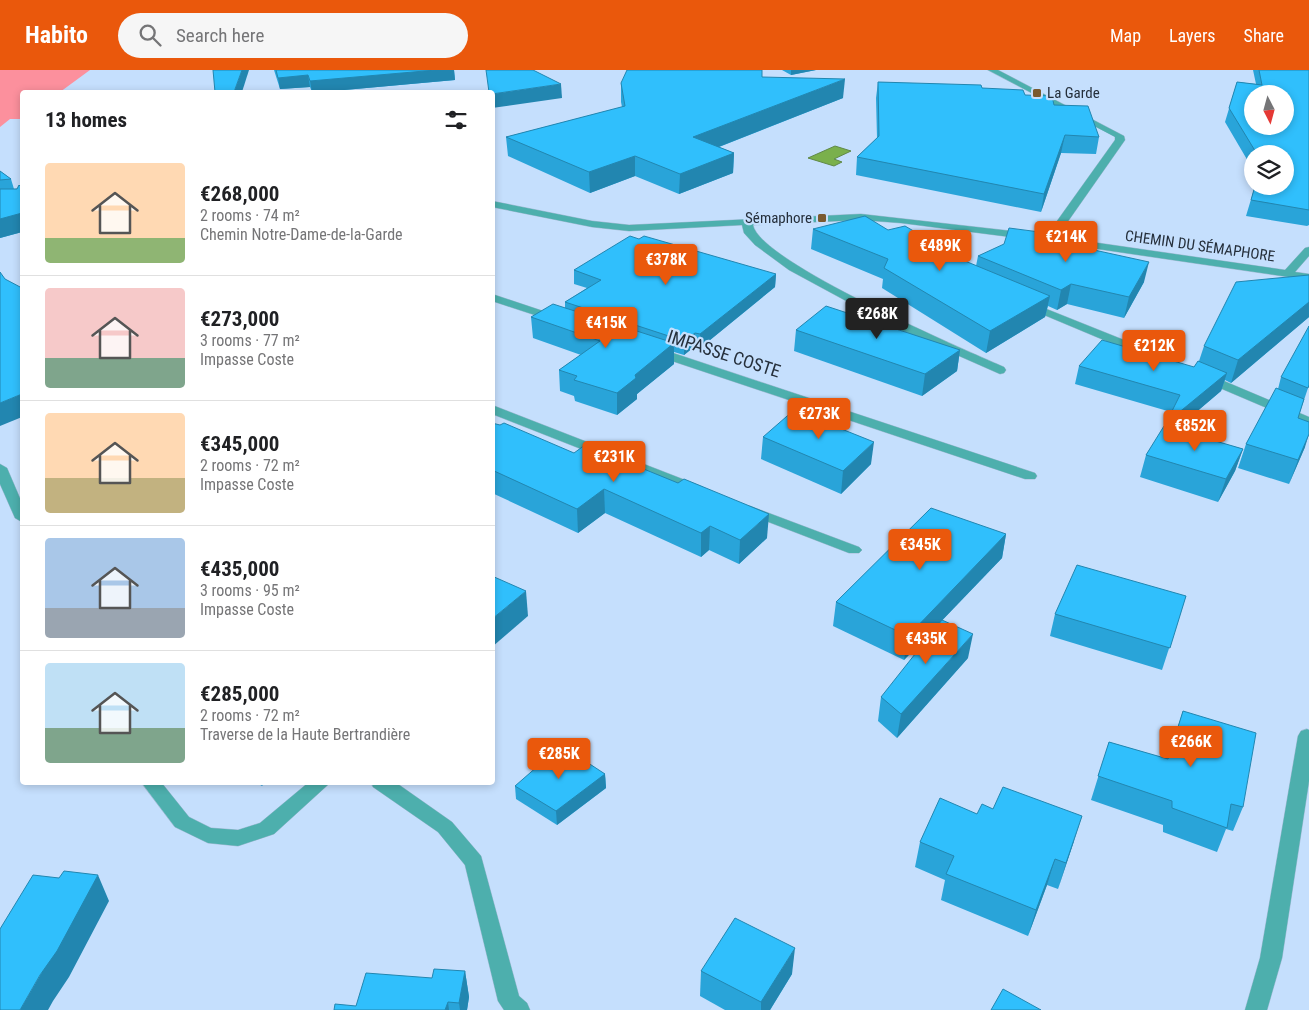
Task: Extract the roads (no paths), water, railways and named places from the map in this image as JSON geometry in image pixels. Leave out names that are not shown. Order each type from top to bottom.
[{"type":"street","points":[[992,70],[1119,136],[1120,140],[1050,239]]},
{"type":"street","name":"CHEMIN DU SÉMAPHORE","points":[[495,205],[613,227],[861,217],[901,220],[1050,239],[1309,277]]},
{"type":"street","points":[[901,220],[898,227],[902,236]]},
{"type":"street","points":[[747,222],[749,233],[759,243],[793,268],[902,326],[1000,370]]},
{"type":"street","name":"CHEMIN DU SÉMAPHORE","points":[[1287,274],[1309,250]]},
{"type":"street","points":[[495,298],[568,322]]},
{"type":"street","points":[[1016,300],[1173,364]]},
{"type":"street","name":"IMPASSE COSTE","points":[[643,347],[1030,476]]},
{"type":"street","points":[[1191,371],[1309,422]]},
{"type":"street","points":[[495,410],[715,496]]},
{"type":"street","points":[[0,468],[20,513]]},
{"type":"street","points":[[733,503],[854,550]]},
{"type":"street","points":[[1256,1010],[1271,958],[1307,736]]},
{"type":"street","points":[[152,785],[182,822],[208,835],[238,838],[267,829],[318,785]]},
{"type":"street","points":[[384,785],[445,827],[474,862],[509,1001],[519,1010]]},
{"type":"place","name":"La Garde","points":[[1037,93]]},
{"type":"place","name":"Sémaphore","points":[[822,218]]}]
